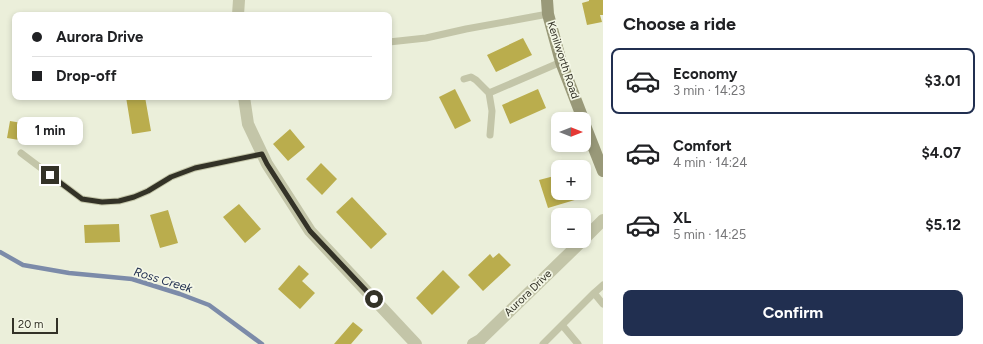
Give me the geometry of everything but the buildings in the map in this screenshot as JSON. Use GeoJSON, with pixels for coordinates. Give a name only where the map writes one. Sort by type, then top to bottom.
{"type":"FeatureCollection","features":[{"type":"Feature","properties":{"kind":"street"},"geometry":{"type":"LineString","coordinates":[[238,12],[239,0]]}},
{"type":"Feature","properties":{"kind":"street","name":"Kenilworth Road"},"geometry":{"type":"LineString","coordinates":[[547,0],[548,14],[561,62],[580,112]]}},
{"type":"Feature","properties":{"kind":"street"},"geometry":{"type":"LineString","coordinates":[[244,100],[248,124],[267,164],[310,231],[416,344]]}},
{"type":"Feature","properties":{"kind":"street"},"geometry":{"type":"LineString","coordinates":[[591,141],[603,171]]}},
{"type":"Feature","properties":{"kind":"street"},"geometry":{"type":"LineString","coordinates":[[591,232],[603,220]]}},
{"type":"Feature","properties":{"kind":"street","name":"Aurora Drive"},"geometry":{"type":"LineString","coordinates":[[473,344],[480,340],[575,248]]}},
{"type":"Feature","properties":{"kind":"lane"},"geometry":{"type":"LineString","coordinates":[[392,42],[426,38],[548,14]]}},
{"type":"Feature","properties":{"kind":"lane"},"geometry":{"type":"LineString","coordinates":[[488,93],[561,62]]}},
{"type":"Feature","properties":{"kind":"lane"},"geometry":{"type":"LineString","coordinates":[[464,79],[471,77],[476,80],[488,93],[492,111],[490,135]]}},
{"type":"Feature","properties":{"kind":"lane"},"geometry":{"type":"LineString","coordinates":[[21,152],[82,199],[102,202],[119,201],[134,197],[148,191],[171,177],[195,168],[262,154]]}},
{"type":"Feature","properties":{"kind":"lane"},"geometry":{"type":"LineString","coordinates":[[543,344],[603,285]]}},
{"type":"Feature","properties":{"kind":"lane"},"geometry":{"type":"LineString","coordinates":[[594,293],[603,304]]}},
{"type":"Feature","properties":{"kind":"lane"},"geometry":{"type":"LineString","coordinates":[[562,325],[578,344]]}},
{"type":"Feature","properties":{"kind":"waterway","name":"Ross Creek"},"geometry":{"type":"LineString","coordinates":[[0,252],[23,265],[69,273],[132,279],[180,294],[209,305],[262,344]]}},
{"type":"Feature","properties":{"kind":"route"},"geometry":{"type":"LineString","coordinates":[[50,175],[82,199],[102,202],[119,201],[148,191],[171,177],[195,168],[262,154],[310,231],[374,299]]}}]}
